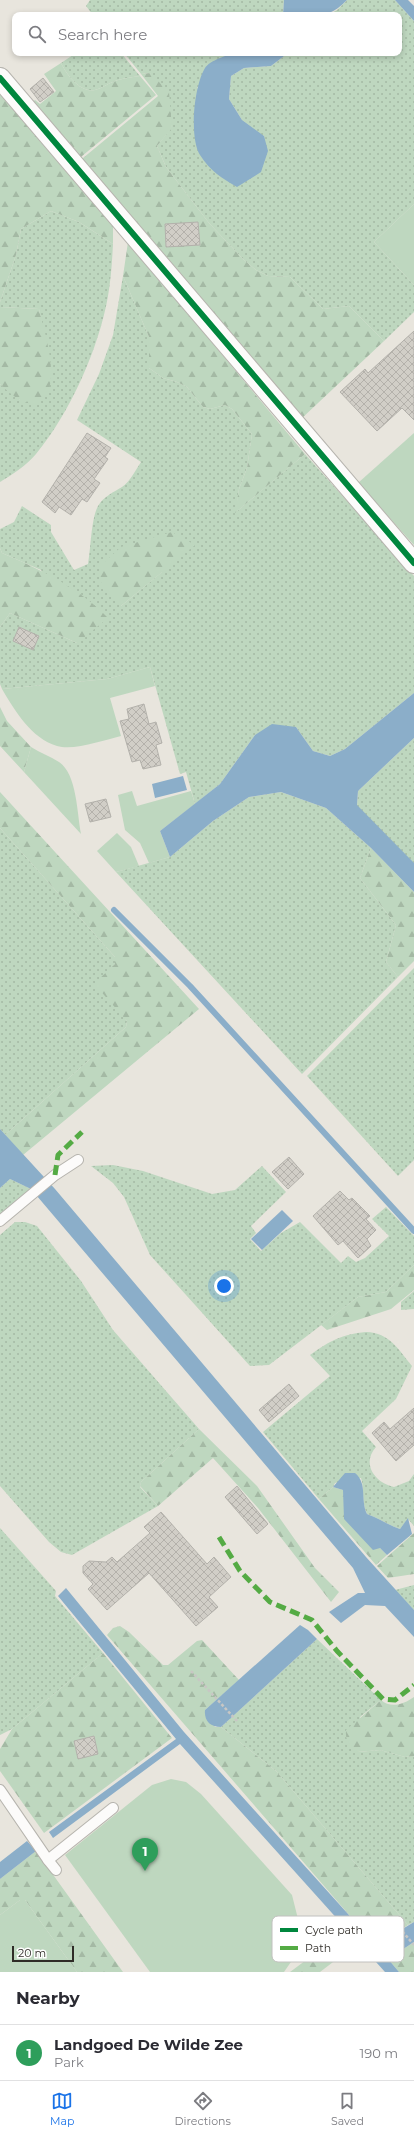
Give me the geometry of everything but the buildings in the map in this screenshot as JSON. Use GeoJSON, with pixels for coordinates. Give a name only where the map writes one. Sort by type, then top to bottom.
{"type":"FeatureCollection","features":[{"type":"Feature","properties":{"kind":"street"},"geometry":{"type":"LineString","coordinates":[[0,78],[414,563]]}},
{"type":"Feature","properties":{"kind":"lane"},"geometry":{"type":"LineString","coordinates":[[0,1221],[49,1180],[78,1160]]}},
{"type":"Feature","properties":{"kind":"lane"},"geometry":{"type":"LineString","coordinates":[[0,1790],[56,1870]]}},
{"type":"Feature","properties":{"kind":"lane"},"geometry":{"type":"LineString","coordinates":[[48,1860],[113,1808]]}},
{"type":"Feature","properties":{"kind":"path"},"geometry":{"type":"LineString","coordinates":[[191,1671],[237,1721]]}},
{"type":"Feature","properties":{"kind":"path"},"geometry":{"type":"LineString","coordinates":[[404,1933],[414,1945]]}},
{"type":"Feature","properties":{"kind":"green space"},"geometry":{"type":"Polygon","coordinates":[[[90,0],[284,0],[283,12],[91,12],[86,6],[90,0]]]}},
{"type":"Feature","properties":{"kind":"green space"},"geometry":{"type":"Polygon","coordinates":[[[347,0],[395,0],[414,21],[414,204],[374,242],[414,285],[414,312],[384,341],[349,306],[323,309],[290,277],[268,276],[256,270],[243,259],[209,223],[166,167],[157,146],[172,127],[150,73],[141,74],[126,56],[226,56],[197,88],[264,136],[242,120],[229,99],[231,76],[244,68],[271,66],[284,56],[402,56],[402,12],[333,12],[347,0]]]}},
{"type":"Feature","properties":{"kind":"green space"},"geometry":{"type":"Polygon","coordinates":[[[72,56],[123,56],[140,76],[118,80],[101,88],[89,90],[79,86],[70,78],[61,63],[72,56]]]}},
{"type":"Feature","properties":{"kind":"green space"},"geometry":{"type":"Polygon","coordinates":[[[61,63],[70,78],[84,89],[95,90],[118,80],[140,76],[156,95],[76,161],[27,107],[35,100],[40,104],[56,91],[44,74],[61,63]]]}},
{"type":"Feature","properties":{"kind":"green space"},"geometry":{"type":"Polygon","coordinates":[[[150,73],[169,92],[172,128],[157,146],[166,167],[209,223],[243,259],[256,270],[268,276],[290,277],[323,309],[349,306],[384,341],[301,419],[77,163],[158,96],[141,74],[150,73]]]}},
{"type":"Feature","properties":{"kind":"green space"},"geometry":{"type":"Polygon","coordinates":[[[0,92],[108,217],[113,227],[113,244],[79,222],[51,211],[21,229],[16,255],[0,302],[0,92]]]}},
{"type":"Feature","properties":{"kind":"green space"},"geometry":{"type":"Polygon","coordinates":[[[414,204],[414,285],[374,242],[414,204]]]}},
{"type":"Feature","properties":{"kind":"green space"},"geometry":{"type":"Polygon","coordinates":[[[51,211],[79,222],[113,244],[108,296],[98,337],[90,358],[71,400],[60,419],[36,454],[19,470],[0,482],[0,384],[20,400],[51,371],[39,309],[0,307],[0,302],[16,255],[21,229],[51,211]]]}},
{"type":"Feature","properties":{"kind":"green space"},"geometry":{"type":"Polygon","coordinates":[[[128,242],[305,454],[235,513],[239,489],[247,468],[252,434],[232,409],[225,405],[210,409],[203,407],[187,387],[163,378],[149,368],[149,337],[123,276],[128,242]]]}},
{"type":"Feature","properties":{"kind":"green space"},"geometry":{"type":"Polygon","coordinates":[[[123,276],[149,337],[149,368],[163,378],[187,387],[203,407],[210,409],[225,405],[232,409],[252,434],[247,468],[239,489],[236,512],[305,454],[414,576],[414,693],[345,749],[330,756],[313,751],[296,727],[255,735],[220,784],[195,804],[186,772],[180,774],[150,667],[107,679],[2,689],[0,684],[0,627],[10,613],[77,643],[41,570],[2,553],[0,548],[0,529],[14,522],[22,506],[51,525],[51,532],[74,570],[88,564],[93,526],[98,506],[106,497],[125,485],[141,462],[77,420],[99,374],[113,335],[123,276]],[[121,547],[121,606],[162,572],[121,547]]]}},
{"type":"Feature","properties":{"kind":"green space"},"geometry":{"type":"Polygon","coordinates":[[[0,307],[39,309],[50,357],[51,382],[48,392],[42,400],[36,403],[19,400],[0,384],[0,307]]]}},
{"type":"Feature","properties":{"kind":"green space"},"geometry":{"type":"Polygon","coordinates":[[[414,433],[414,545],[358,483],[414,433]]]}},
{"type":"Feature","properties":{"kind":"green space"},"geometry":{"type":"Polygon","coordinates":[[[172,532],[195,545],[121,606],[99,580],[100,566],[121,547],[172,532]]]}},
{"type":"Feature","properties":{"kind":"green space"},"geometry":{"type":"Polygon","coordinates":[[[0,548],[2,553],[30,565],[72,589],[97,607],[108,618],[77,643],[10,613],[0,627],[0,548]]]}},
{"type":"Feature","properties":{"kind":"green space"},"geometry":{"type":"Polygon","coordinates":[[[150,667],[155,686],[110,698],[121,736],[80,746],[57,746],[39,737],[18,715],[2,689],[107,679],[150,667]]]}},
{"type":"Feature","properties":{"kind":"green space"},"geometry":{"type":"Polygon","coordinates":[[[0,707],[7,721],[31,747],[24,772],[0,746],[0,707]]]}},
{"type":"Feature","properties":{"kind":"green space"},"geometry":{"type":"Polygon","coordinates":[[[414,738],[414,865],[357,806],[358,791],[414,738]]]}},
{"type":"Feature","properties":{"kind":"green space"},"geometry":{"type":"Polygon","coordinates":[[[31,747],[59,762],[65,768],[73,785],[81,834],[24,772],[31,747]]]}},
{"type":"Feature","properties":{"kind":"green space"},"geometry":{"type":"Polygon","coordinates":[[[132,791],[137,806],[191,791],[195,804],[160,831],[170,857],[149,863],[140,843],[125,830],[118,795],[132,791]]]}},
{"type":"Feature","properties":{"kind":"green space"},"geometry":{"type":"Polygon","coordinates":[[[0,792],[199,1009],[23,1155],[5,1135],[126,1027],[127,1021],[97,987],[97,981],[115,964],[115,957],[0,828],[0,792]]]}},
{"type":"Feature","properties":{"kind":"green space"},"geometry":{"type":"Polygon","coordinates":[[[281,792],[326,808],[371,848],[360,878],[396,925],[386,962],[398,977],[302,1074],[116,872],[170,857],[213,821],[249,797],[281,792]]]}},
{"type":"Feature","properties":{"kind":"green space"},"geometry":{"type":"Polygon","coordinates":[[[0,828],[115,957],[115,964],[109,971],[122,1014],[127,1021],[126,1027],[5,1135],[0,1129],[0,828]]]}},
{"type":"Feature","properties":{"kind":"green space"},"geometry":{"type":"Polygon","coordinates":[[[117,833],[131,847],[139,866],[116,872],[97,851],[117,833]]]}},
{"type":"Feature","properties":{"kind":"green space"},"geometry":{"type":"Polygon","coordinates":[[[371,848],[414,892],[414,961],[398,977],[386,962],[396,925],[360,878],[371,848]]]}},
{"type":"Feature","properties":{"kind":"green space"},"geometry":{"type":"Polygon","coordinates":[[[414,968],[414,1160],[398,1176],[307,1076],[414,968]]]}},
{"type":"Feature","properties":{"kind":"green space"},"geometry":{"type":"Polygon","coordinates":[[[113,1165],[143,1171],[212,1194],[235,1190],[262,1166],[286,1192],[251,1226],[256,1233],[250,1239],[261,1251],[281,1233],[300,1222],[341,1263],[348,1256],[356,1262],[365,1258],[389,1236],[372,1219],[386,1207],[414,1236],[414,1265],[386,1292],[358,1297],[269,1365],[250,1366],[150,1255],[124,1197],[113,1183],[91,1166],[113,1165]]]}},
{"type":"Feature","properties":{"kind":"green space"},"geometry":{"type":"Polygon","coordinates":[[[10,1179],[31,1189],[0,1215],[0,1188],[10,1179]]]}},
{"type":"Feature","properties":{"kind":"green space"},"geometry":{"type":"Polygon","coordinates":[[[15,1222],[25,1222],[37,1226],[81,1281],[113,1330],[199,1429],[141,1482],[140,1487],[158,1506],[72,1555],[61,1552],[49,1542],[0,1486],[0,1235],[15,1222]]]}},
{"type":"Feature","properties":{"kind":"green space"},"geometry":{"type":"Polygon","coordinates":[[[414,1265],[414,1290],[391,1309],[327,1330],[321,1325],[358,1297],[386,1292],[414,1265]]]}},
{"type":"Feature","properties":{"kind":"green space"},"geometry":{"type":"Polygon","coordinates":[[[414,1291],[414,1309],[401,1310],[401,1302],[414,1291]]]}},
{"type":"Feature","properties":{"kind":"green space"},"geometry":{"type":"Polygon","coordinates":[[[366,1332],[381,1335],[393,1343],[412,1366],[396,1399],[362,1431],[376,1447],[372,1453],[370,1466],[376,1477],[387,1485],[394,1487],[409,1481],[414,1474],[414,1526],[408,1519],[400,1529],[367,1514],[364,1505],[361,1478],[335,1483],[333,1487],[319,1499],[263,1432],[330,1376],[310,1355],[343,1336],[366,1332]]]}},
{"type":"Feature","properties":{"kind":"green space"},"geometry":{"type":"Polygon","coordinates":[[[199,1429],[257,1486],[315,1568],[339,1592],[331,1602],[258,1508],[213,1458],[158,1506],[140,1486],[141,1482],[199,1429]]]}},
{"type":"Feature","properties":{"kind":"green space"},"geometry":{"type":"Polygon","coordinates":[[[333,1487],[343,1490],[380,1548],[387,1555],[376,1565],[319,1499],[333,1487]]]}},
{"type":"Feature","properties":{"kind":"green space"},"geometry":{"type":"Polygon","coordinates":[[[0,1528],[56,1591],[55,1596],[103,1653],[12,1729],[0,1735],[0,1528]]]}},
{"type":"Feature","properties":{"kind":"green space"},"geometry":{"type":"Polygon","coordinates":[[[414,1533],[414,1574],[388,1578],[377,1566],[414,1533]]]}},
{"type":"Feature","properties":{"kind":"green space"},"geometry":{"type":"Polygon","coordinates":[[[414,1585],[414,1610],[395,1590],[414,1585]]]}},
{"type":"Feature","properties":{"kind":"green space"},"geometry":{"type":"Polygon","coordinates":[[[120,1626],[129,1632],[163,1665],[168,1665],[197,1641],[202,1640],[239,1680],[205,1710],[215,1727],[221,1727],[276,1771],[400,1916],[350,1916],[107,1635],[113,1628],[120,1626]]]}},
{"type":"Feature","properties":{"kind":"green space"},"geometry":{"type":"Polygon","coordinates":[[[317,1639],[381,1700],[360,1717],[358,1752],[380,1750],[405,1757],[414,1756],[414,1922],[408,1925],[404,1920],[404,1916],[400,1916],[276,1771],[221,1727],[317,1639]]]}},
{"type":"Feature","properties":{"kind":"green space"},"geometry":{"type":"Polygon","coordinates":[[[103,1653],[172,1738],[44,1833],[0,1771],[0,1749],[12,1729],[103,1653]]]}},
{"type":"Feature","properties":{"kind":"green space"},"geometry":{"type":"Polygon","coordinates":[[[414,1697],[414,1756],[405,1757],[380,1750],[358,1752],[349,1743],[346,1737],[346,1730],[381,1700],[385,1703],[393,1705],[406,1702],[414,1697]]]}},
{"type":"Feature","properties":{"kind":"green space"},"geometry":{"type":"Polygon","coordinates":[[[171,1779],[186,1782],[201,1794],[292,1895],[297,1916],[272,1916],[272,1962],[291,1962],[284,1972],[150,1972],[65,1855],[152,1785],[171,1779]]]}},
{"type":"Feature","properties":{"kind":"green space"},"geometry":{"type":"Polygon","coordinates":[[[36,1851],[123,1972],[77,1972],[25,1900],[20,1900],[0,1915],[0,1879],[36,1851]]]}},
{"type":"Feature","properties":{"kind":"green space"},"geometry":{"type":"Polygon","coordinates":[[[20,1900],[25,1900],[77,1972],[0,1972],[0,1915],[20,1900]]]}},
{"type":"Feature","properties":{"kind":"green space"},"geometry":{"type":"Polygon","coordinates":[[[404,1920],[408,1925],[404,1928],[404,1920]]]}},
{"type":"Feature","properties":{"kind":"green space"},"geometry":{"type":"Polygon","coordinates":[[[414,1942],[414,1972],[399,1972],[391,1962],[404,1962],[404,1949],[414,1942]]]}},
{"type":"Feature","properties":{"kind":"green space"},"geometry":{"type":"Polygon","coordinates":[[[303,1962],[333,1962],[320,1972],[290,1972],[303,1962]]]}},
{"type":"Feature","properties":{"kind":"water"},"geometry":{"type":"Polygon","coordinates":[[[284,0],[347,0],[332,12],[283,12],[284,0]]]}},
{"type":"Feature","properties":{"kind":"water"},"geometry":{"type":"Polygon","coordinates":[[[395,0],[408,0],[414,6],[414,21],[395,0]]]}},
{"type":"Feature","properties":{"kind":"water"},"geometry":{"type":"Polygon","coordinates":[[[224,56],[284,56],[271,66],[244,68],[231,76],[229,99],[242,120],[264,136],[268,151],[261,172],[237,187],[217,174],[204,161],[197,147],[195,136],[194,112],[198,87],[205,68],[215,60],[224,56]]]}},
{"type":"Feature","properties":{"kind":"water"},"geometry":{"type":"Polygon","coordinates":[[[414,693],[414,738],[358,791],[357,805],[414,863],[414,892],[371,848],[326,808],[281,792],[249,797],[213,821],[170,857],[160,831],[220,784],[255,735],[272,724],[296,727],[313,751],[330,756],[345,749],[414,693]]]}},
{"type":"Feature","properties":{"kind":"water"},"geometry":{"type":"Polygon","coordinates":[[[183,776],[187,790],[155,798],[152,784],[183,776]]]}},
{"type":"Feature","properties":{"kind":"water"},"geometry":{"type":"Polygon","coordinates":[[[0,1129],[55,1189],[366,1557],[414,1610],[414,1637],[385,1606],[365,1605],[341,1623],[329,1612],[358,1593],[365,1593],[353,1568],[31,1189],[10,1179],[0,1188],[0,1129]]]}},
{"type":"Feature","properties":{"kind":"water"},"geometry":{"type":"Polygon","coordinates":[[[282,1210],[293,1221],[262,1250],[251,1239],[282,1210]]]}},
{"type":"Feature","properties":{"kind":"water"},"geometry":{"type":"Polygon","coordinates":[[[345,1473],[355,1473],[359,1477],[363,1487],[364,1503],[367,1514],[400,1529],[408,1518],[412,1534],[387,1555],[380,1548],[373,1550],[344,1519],[343,1490],[333,1487],[345,1473]]]}},
{"type":"Feature","properties":{"kind":"water"},"geometry":{"type":"Polygon","coordinates":[[[66,1588],[184,1732],[350,1916],[335,1916],[180,1744],[53,1838],[49,1832],[176,1739],[58,1596],[66,1588]]]}},
{"type":"Feature","properties":{"kind":"water"},"geometry":{"type":"Polygon","coordinates":[[[300,1625],[308,1630],[317,1639],[221,1727],[208,1723],[205,1710],[300,1625]]]}},
{"type":"Feature","properties":{"kind":"water"},"geometry":{"type":"Polygon","coordinates":[[[27,1841],[36,1851],[0,1879],[0,1862],[27,1841]]]}},
{"type":"Feature","properties":{"kind":"water"},"geometry":{"type":"Polygon","coordinates":[[[414,1922],[414,1942],[404,1949],[404,1928],[414,1922]]]}},
{"type":"Feature","properties":{"kind":"water"},"geometry":{"type":"Polygon","coordinates":[[[376,1962],[391,1962],[399,1972],[385,1972],[376,1962]]]}},
{"type":"Feature","properties":{"kind":"waterway"},"geometry":{"type":"LineString","coordinates":[[114,910],[190,986],[414,1231]]}},
{"type":"Feature","properties":{"kind":"marked path"},"geometry":{"type":"LineString","coordinates":[[55,1175],[58,1155],[82,1132]]}},
{"type":"Feature","properties":{"kind":"marked path"},"geometry":{"type":"LineString","coordinates":[[219,1537],[240,1571],[270,1602],[312,1620],[337,1651],[383,1699],[395,1700],[414,1685]]}},
{"type":"Feature","properties":{"kind":"cycle path"},"geometry":{"type":"LineString","coordinates":[[0,78],[414,563]]}},
{"type":"Feature","properties":{"kind":"place","name":"Landgoed De Wilde Zee"},"geometry":{"type":"Point","coordinates":[145,1871]}}]}
